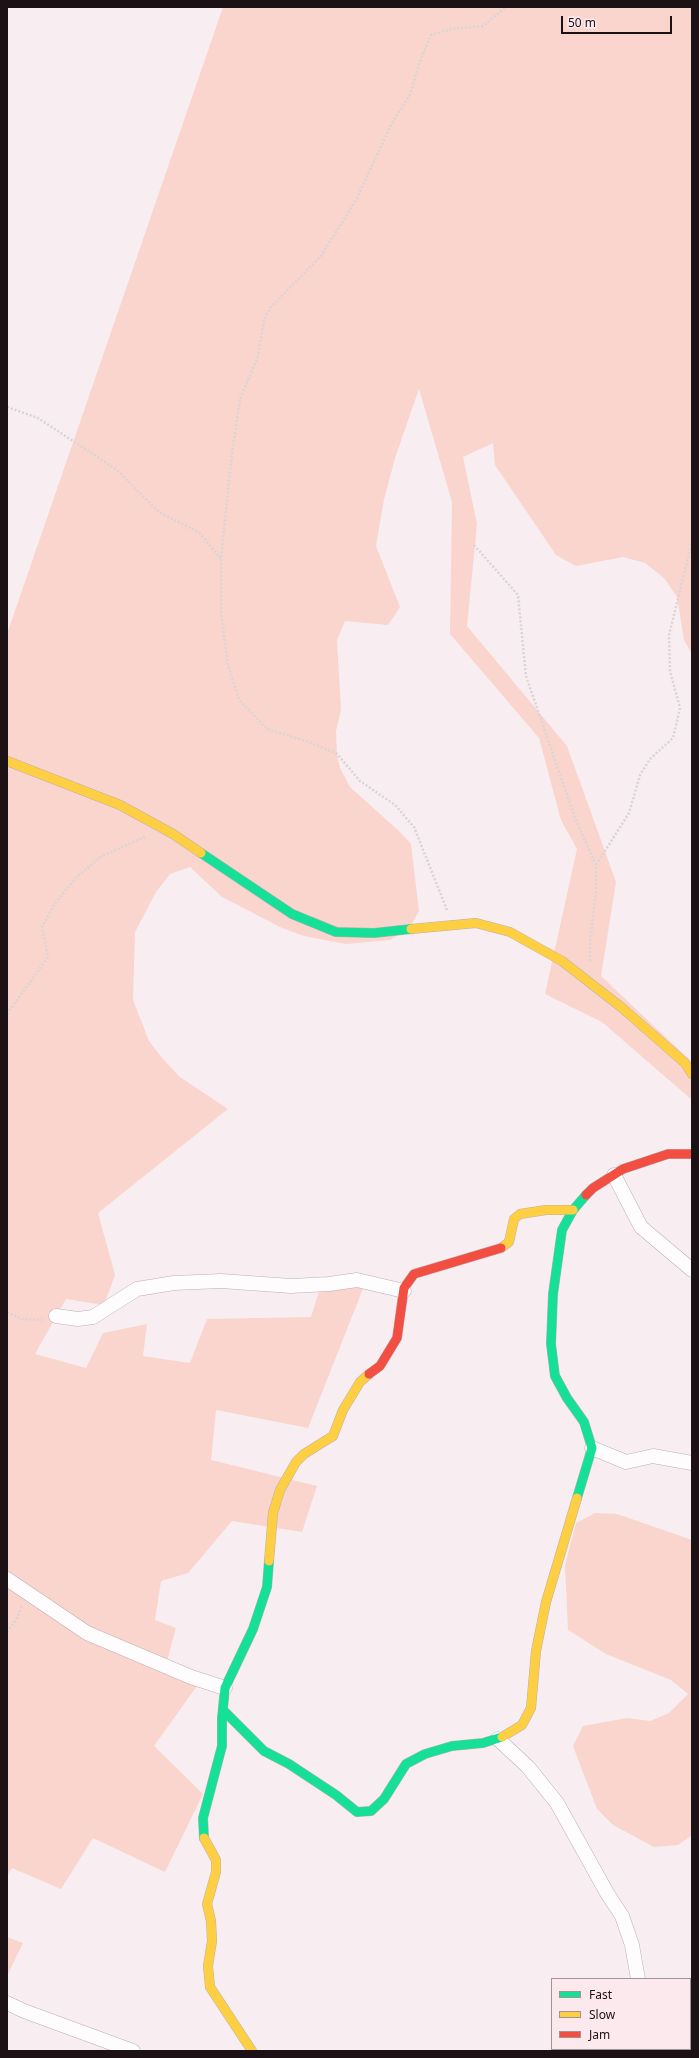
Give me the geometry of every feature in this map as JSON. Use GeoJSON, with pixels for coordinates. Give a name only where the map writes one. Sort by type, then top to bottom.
{"type":"FeatureCollection","features":[{"type":"Feature","properties":{"kind":"street"},"geometry":{"type":"LineString","coordinates":[[7,761],[120,806],[165,830],[240,877],[292,914],[336,932],[374,933],[476,924],[510,932],[562,961],[589,982],[685,1063],[692,1074]]}},
{"type":"Feature","properties":{"kind":"street"},"geometry":{"type":"LineString","coordinates":[[223,1710],[264,1751],[289,1764],[336,1795],[357,1812],[371,1811],[384,1799],[406,1764],[425,1754],[452,1746],[483,1743],[506,1736],[522,1725],[531,1708],[536,1651],[546,1602],[592,1448],[584,1422],[567,1398],[555,1376],[551,1344],[553,1294],[562,1230],[573,1210],[593,1188],[623,1169],[668,1154],[692,1154]]}},
{"type":"Feature","properties":{"kind":"street"},"geometry":{"type":"LineString","coordinates":[[614,1175],[641,1227],[692,1270]]}},
{"type":"Feature","properties":{"kind":"street"},"geometry":{"type":"LineString","coordinates":[[252,2051],[210,1987],[208,1966],[212,1941],[211,1921],[207,1904],[216,1872],[216,1860],[204,1841],[203,1818],[222,1746],[225,1688],[253,1630],[267,1587],[273,1513],[280,1490],[296,1462],[304,1454],[332,1436],[344,1410],[360,1382],[380,1366],[397,1338],[404,1288],[414,1274],[499,1250],[509,1242],[514,1220],[520,1214],[546,1210],[573,1210]]}},
{"type":"Feature","properties":{"kind":"street"},"geometry":{"type":"LineString","coordinates":[[56,1316],[78,1319],[93,1317],[137,1289],[174,1283],[221,1281],[291,1286],[329,1284],[357,1280],[404,1291]]}},
{"type":"Feature","properties":{"kind":"street"},"geometry":{"type":"LineString","coordinates":[[592,1448],[626,1462],[653,1456],[692,1463]]}},
{"type":"Feature","properties":{"kind":"street"},"geometry":{"type":"LineString","coordinates":[[7,1579],[86,1633],[191,1677],[225,1688]]}},
{"type":"Feature","properties":{"kind":"street"},"geometry":{"type":"LineString","coordinates":[[498,1738],[528,1768],[557,1803],[607,1893],[622,1916],[632,1945],[638,1978]]}},
{"type":"Feature","properties":{"kind":"street"},"geometry":{"type":"LineString","coordinates":[[7,2003],[24,2011],[133,2051]]}},
{"type":"Feature","properties":{"kind":"path"},"geometry":{"type":"LineString","coordinates":[[452,926],[439,886],[414,827],[395,805],[360,781],[337,754],[309,742],[267,729],[239,700],[228,665],[221,613],[221,559],[232,453],[240,399],[258,356],[264,320],[270,308],[321,256],[356,200],[392,123],[410,95],[419,64],[431,35],[451,29],[483,26],[506,7]]}},
{"type":"Feature","properties":{"kind":"path"},"geometry":{"type":"LineString","coordinates":[[7,407],[38,418],[117,470],[159,512],[200,533],[221,559]]}},
{"type":"Feature","properties":{"kind":"path"},"geometry":{"type":"LineString","coordinates":[[596,865],[629,813],[640,775],[650,760],[672,738],[680,708],[670,671],[669,635],[692,542]]}},
{"type":"Feature","properties":{"kind":"path"},"geometry":{"type":"LineString","coordinates":[[474,545],[518,596],[526,676],[575,818],[596,865],[596,893],[590,941],[589,982]]}},
{"type":"Feature","properties":{"kind":"path"},"geometry":{"type":"LineString","coordinates":[[7,1014],[48,957],[42,927],[55,903],[77,877],[102,856],[133,841],[165,830]]}},
{"type":"Feature","properties":{"kind":"path"},"geometry":{"type":"LineString","coordinates":[[7,1312],[22,1319],[40,1321],[56,1316]]}},
{"type":"Feature","properties":{"kind":"path"},"geometry":{"type":"LineString","coordinates":[[7,1632],[16,1620],[28,1593]]}},
{"type":"Feature","properties":{"kind":"shaded area"},"geometry":{"type":"Polygon","coordinates":[[[223,7],[692,7],[692,654],[684,640],[677,597],[664,578],[645,563],[623,557],[576,566],[556,555],[495,465],[493,443],[463,457],[477,524],[467,626],[567,746],[616,882],[601,976],[692,1062],[692,1100],[602,1022],[545,994],[577,849],[561,820],[539,738],[450,634],[452,502],[419,389],[396,455],[384,499],[376,546],[400,607],[388,625],[345,621],[337,640],[341,710],[336,731],[337,754],[340,768],[350,787],[400,832],[411,844],[419,911],[409,929],[390,940],[346,944],[304,936],[282,928],[222,897],[190,867],[170,874],[156,892],[135,932],[133,1000],[149,1041],[163,1059],[180,1077],[228,1109],[98,1213],[115,1275],[104,1305],[66,1299],[35,1354],[86,1368],[103,1333],[147,1324],[143,1356],[190,1363],[207,1319],[311,1317],[323,1279],[364,1286],[308,1428],[216,1410],[211,1460],[317,1486],[302,1532],[232,1521],[188,1573],[161,1581],[155,1620],[176,1628],[164,1672],[197,1686],[154,1746],[203,1794],[165,1872],[93,1838],[61,1889],[12,1868],[7,1876],[7,634],[223,7]]]}},
{"type":"Feature","properties":{"kind":"shaded area"},"geometry":{"type":"Polygon","coordinates":[[[595,1513],[617,1514],[692,1540],[692,1835],[678,1845],[654,1847],[613,1825],[597,1809],[573,1746],[583,1726],[627,1718],[650,1721],[669,1713],[688,1694],[671,1680],[606,1654],[568,1630],[565,1565],[576,1523],[595,1513]]]}},
{"type":"Feature","properties":{"kind":"shaded area"},"geometry":{"type":"Polygon","coordinates":[[[7,1937],[23,1943],[7,1976],[7,1937]]]}},
{"type":"Feature","properties":{"kind":"traffic: fast"},"geometry":{"type":"LineString","coordinates":[[201,853],[292,914],[336,932],[374,933],[411,929]]}},
{"type":"Feature","properties":{"kind":"traffic: fast"},"geometry":{"type":"LineString","coordinates":[[577,1498],[592,1448],[584,1422],[567,1398],[555,1376],[551,1344],[553,1294],[562,1230],[573,1210],[586,1195]]}},
{"type":"Feature","properties":{"kind":"traffic: fast"},"geometry":{"type":"LineString","coordinates":[[204,1838],[203,1818],[222,1746],[222,1718],[225,1688],[253,1629],[267,1587],[269,1561]]}},
{"type":"Feature","properties":{"kind":"traffic: fast"},"geometry":{"type":"LineString","coordinates":[[223,1710],[264,1751],[289,1764],[336,1795],[357,1812],[371,1811],[384,1799],[406,1764],[425,1754],[452,1746],[483,1743],[502,1737]]}},
{"type":"Feature","properties":{"kind":"traffic: slow"},"geometry":{"type":"LineString","coordinates":[[7,761],[120,805],[173,834],[201,853]]}},
{"type":"Feature","properties":{"kind":"traffic: slow"},"geometry":{"type":"LineString","coordinates":[[411,929],[476,923],[510,932],[562,961],[621,1007],[685,1063],[692,1074]]}},
{"type":"Feature","properties":{"kind":"traffic: slow"},"geometry":{"type":"LineString","coordinates":[[501,1248],[509,1242],[514,1219],[520,1214],[546,1210],[573,1210]]}},
{"type":"Feature","properties":{"kind":"traffic: slow"},"geometry":{"type":"LineString","coordinates":[[269,1561],[273,1513],[280,1490],[296,1462],[304,1454],[333,1436],[343,1410],[360,1382],[369,1374]]}},
{"type":"Feature","properties":{"kind":"traffic: slow"},"geometry":{"type":"LineString","coordinates":[[502,1737],[522,1725],[531,1708],[536,1651],[546,1602],[577,1498]]}},
{"type":"Feature","properties":{"kind":"traffic: slow"},"geometry":{"type":"LineString","coordinates":[[204,1838],[216,1860],[216,1872],[207,1904],[211,1921],[212,1941],[208,1966],[210,1987],[252,2051]]}},
{"type":"Feature","properties":{"kind":"traffic: jam"},"geometry":{"type":"LineString","coordinates":[[586,1195],[593,1188],[623,1169],[668,1154],[692,1154]]}},
{"type":"Feature","properties":{"kind":"traffic: jam"},"geometry":{"type":"LineString","coordinates":[[369,1374],[380,1366],[397,1338],[404,1288],[414,1274],[501,1248]]}}]}
